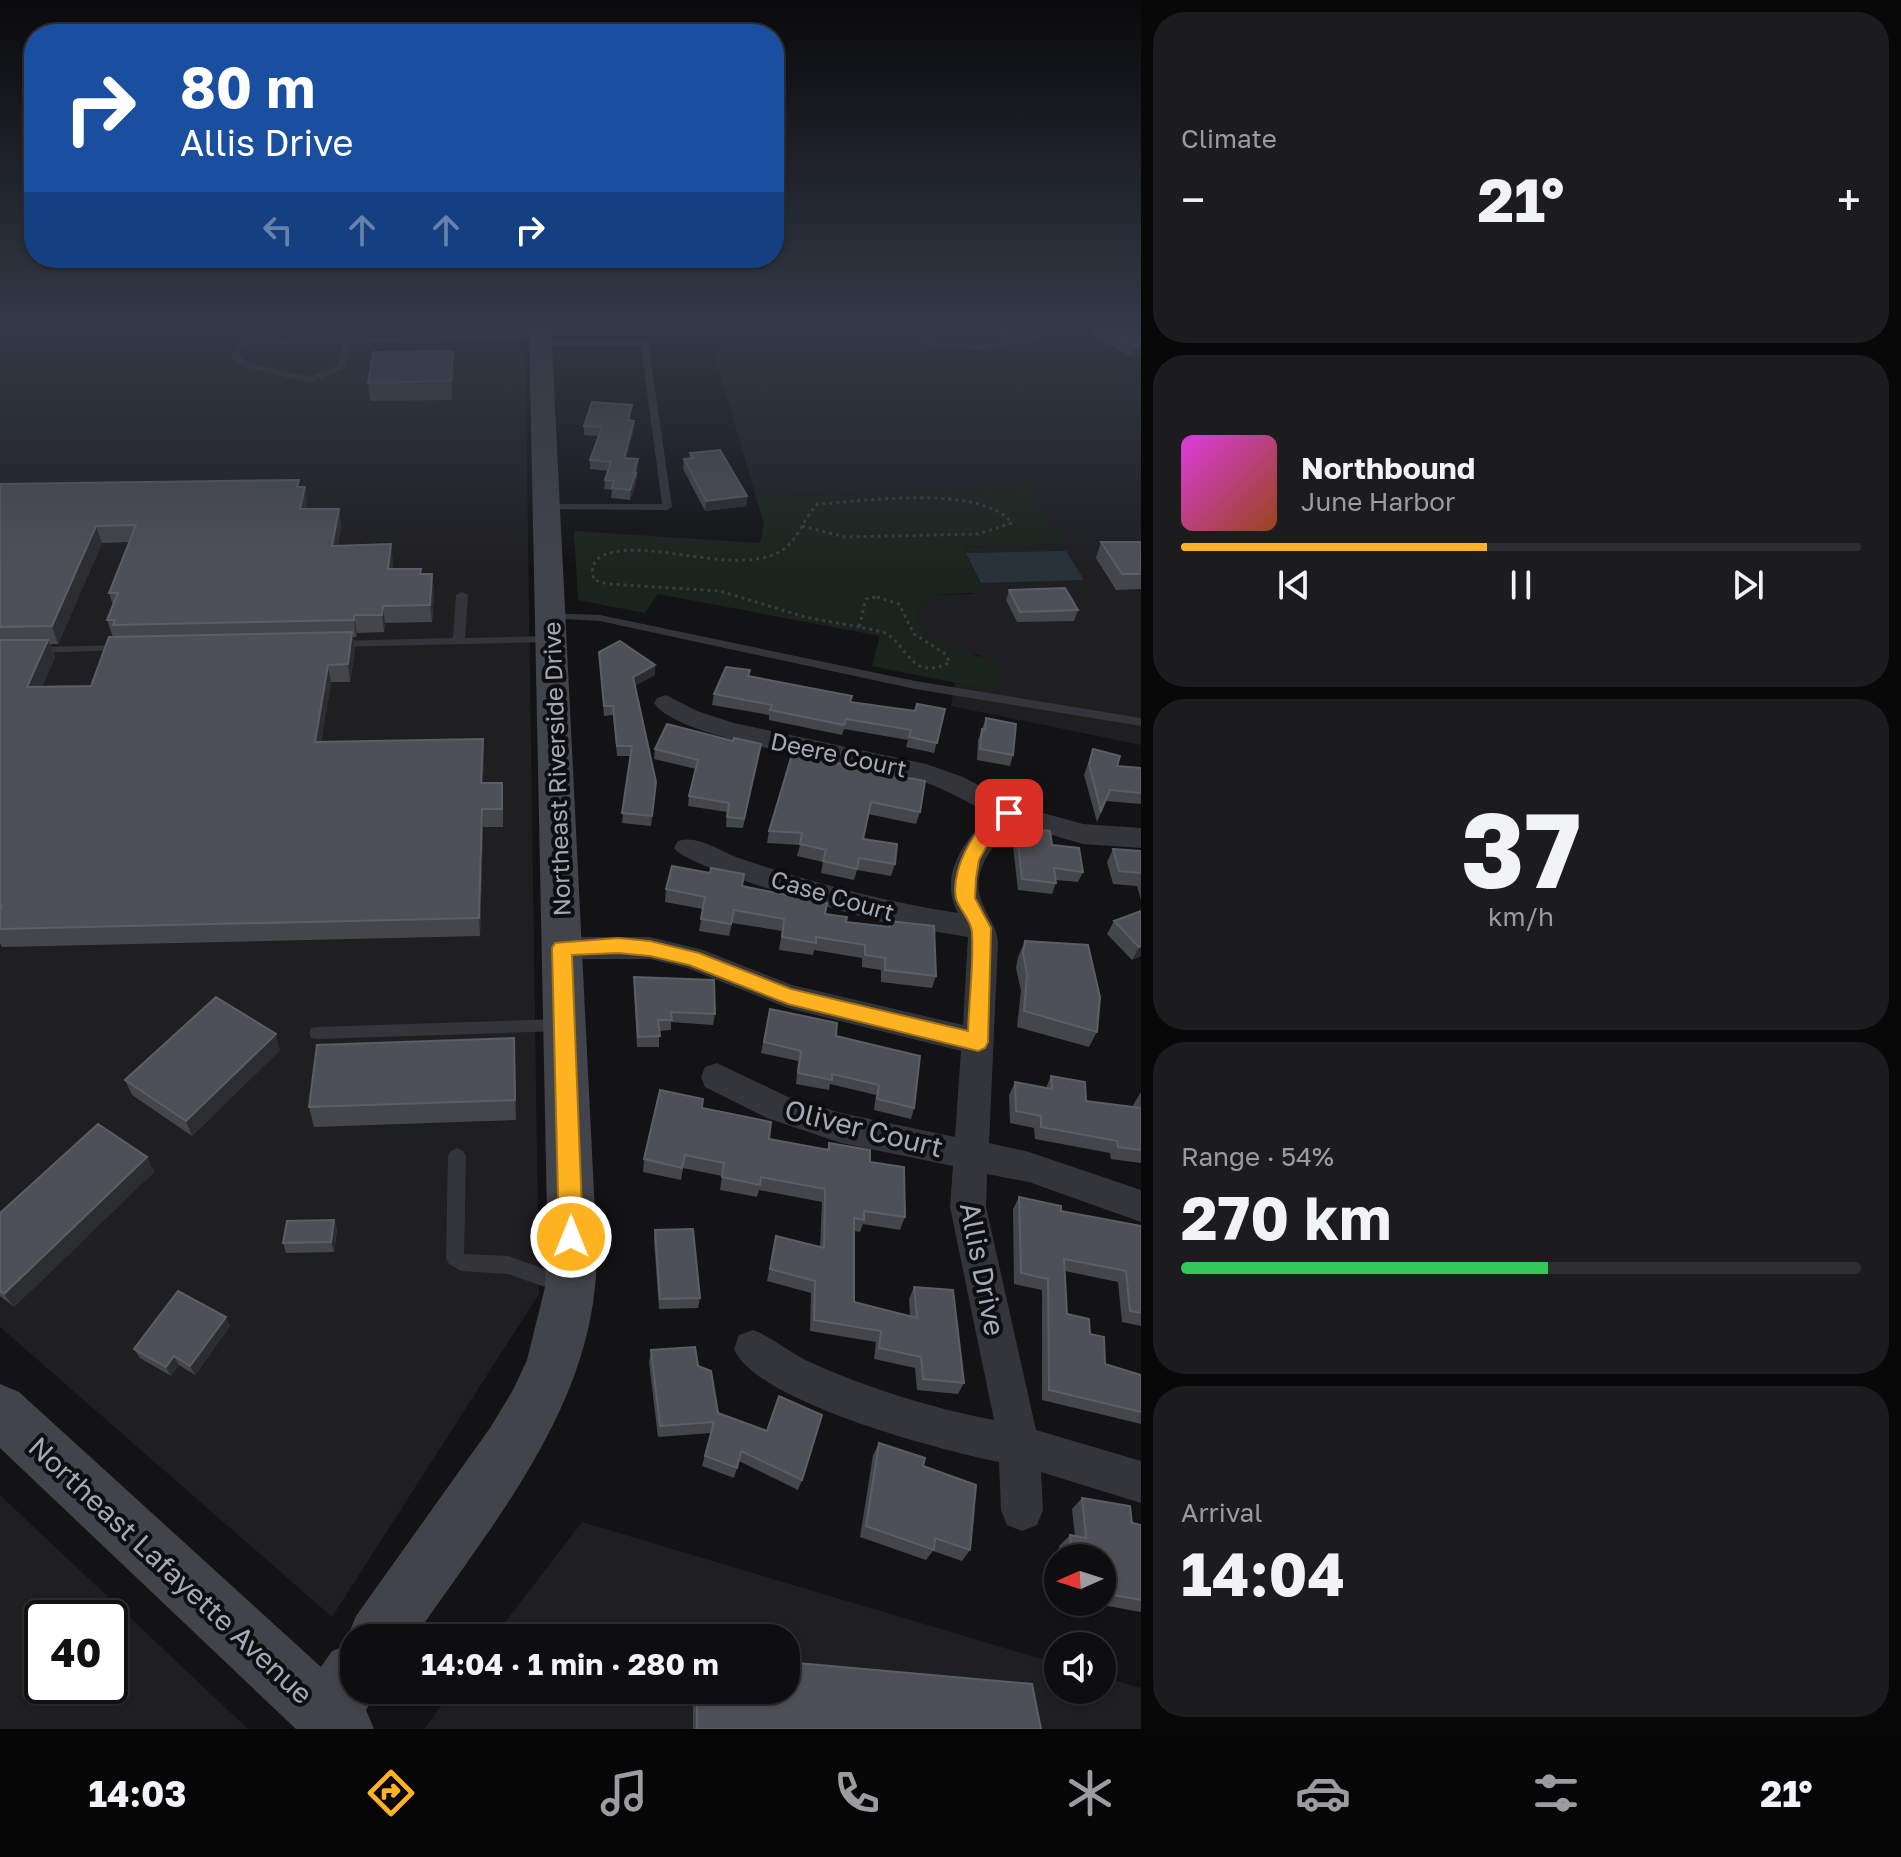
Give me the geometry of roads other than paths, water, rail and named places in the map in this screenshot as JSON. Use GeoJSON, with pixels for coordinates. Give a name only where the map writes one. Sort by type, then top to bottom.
{"type":"FeatureCollection","features":[{"type":"Feature","properties":{"kind":"street","name":"Northeast Riverside Drive"},"geometry":{"type":"LineString","coordinates":[[388,1624],[510,1448],[532,1409],[552,1364],[570,1287],[571,1213],[543,408]]}},
{"type":"Feature","properties":{"kind":"street","name":"Deere Court"},"geometry":{"type":"LineString","coordinates":[[666,703],[688,717],[730,730],[917,770],[954,783],[1009,813]]}},
{"type":"Feature","properties":{"kind":"street"},"geometry":{"type":"LineString","coordinates":[[1009,813],[1083,834],[1141,838]]}},
{"type":"Feature","properties":{"kind":"street","name":"Allis Drive"},"geometry":{"type":"LineString","coordinates":[[1009,813],[984,834],[970,860],[966,898],[982,928],[968,1207],[1019,1445],[1022,1510]]}},
{"type":"Feature","properties":{"kind":"street","name":"Case Court"},"geometry":{"type":"LineString","coordinates":[[688,848],[726,864],[881,911],[982,928]]}},
{"type":"Feature","properties":{"kind":"street"},"geometry":{"type":"LineString","coordinates":[[562,948],[650,948],[692,958],[788,996],[978,1042]]}},
{"type":"Feature","properties":{"kind":"street","name":"Oliver Court"},"geometry":{"type":"LineString","coordinates":[[717,1077],[779,1108],[841,1128],[1029,1167],[1141,1206]]}},
{"type":"Feature","properties":{"kind":"street"},"geometry":{"type":"LineString","coordinates":[[753,1349],[796,1377],[890,1414],[945,1431],[1019,1445],[1141,1482]]}},
{"type":"Feature","properties":{"kind":"street","name":"Northeast Lafayette Avenue"},"geometry":{"type":"LineString","coordinates":[[0,1411],[334,1711]]}},
{"type":"Feature","properties":{"kind":"lane"},"geometry":{"type":"LineString","coordinates":[[546,507],[667,507],[654,408]]}},
{"type":"Feature","properties":{"kind":"lane"},"geometry":{"type":"LineString","coordinates":[[459,641],[462,595]]}},
{"type":"Feature","properties":{"kind":"lane"},"geometry":{"type":"LineString","coordinates":[[318,644],[459,641],[600,618],[915,685],[1141,722]]}},
{"type":"Feature","properties":{"kind":"lane"},"geometry":{"type":"LineString","coordinates":[[0,651],[143,648]]}},
{"type":"Feature","properties":{"kind":"lane"},"geometry":{"type":"LineString","coordinates":[[317,1033],[565,1025]]}},
{"type":"Feature","properties":{"kind":"lane"},"geometry":{"type":"LineString","coordinates":[[457,1156],[455,1258],[461,1262],[508,1265],[570,1287]]}}]}
